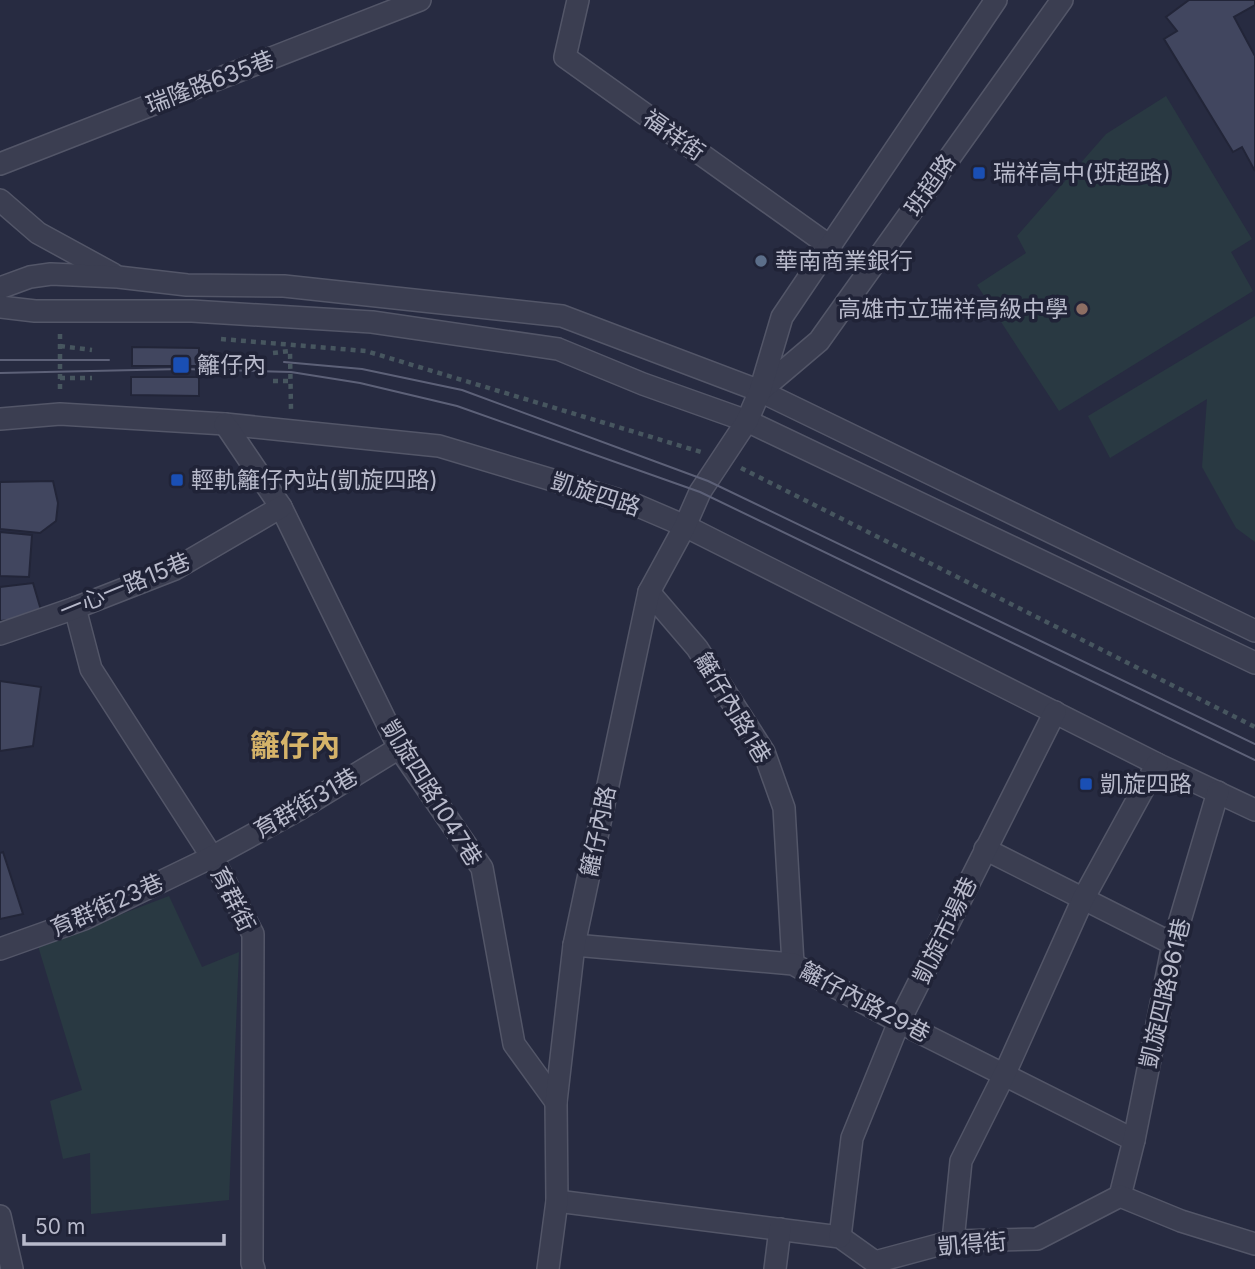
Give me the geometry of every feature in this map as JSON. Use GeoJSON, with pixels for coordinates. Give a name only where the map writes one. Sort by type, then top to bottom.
{"type":"FeatureCollection","features":[{"type":"Feature","properties":{"kind":"street","name":"瑞隆路635巷"},"geometry":{"type":"LineString","coordinates":[[0,164],[420,0]]}},
{"type":"Feature","properties":{"kind":"street","name":"福祥街"},"geometry":{"type":"LineString","coordinates":[[578,0],[565,57],[831,247]]}},
{"type":"Feature","properties":{"kind":"street","name":"班超路"},"geometry":{"type":"LineString","coordinates":[[747,421],[760,391],[782,317],[996,0]]}},
{"type":"Feature","properties":{"kind":"street","name":"班超路"},"geometry":{"type":"LineString","coordinates":[[760,391],[818,341],[1062,0]]}},
{"type":"Feature","properties":{"kind":"street"},"geometry":{"type":"LineString","coordinates":[[0,200],[38,233],[118,277]]}},
{"type":"Feature","properties":{"kind":"street"},"geometry":{"type":"LineString","coordinates":[[0,288],[30,277],[51,274],[118,277],[187,285],[284,286],[562,316],[760,391],[1255,631]]}},
{"type":"Feature","properties":{"kind":"street"},"geometry":{"type":"LineString","coordinates":[[0,307],[35,311],[192,311],[372,322],[558,349],[643,384],[747,421],[1255,663]]}},
{"type":"Feature","properties":{"kind":"street","name":"凱旋四路"},"geometry":{"type":"LineString","coordinates":[[0,419],[60,414],[225,424],[439,446],[636,505],[685,526],[1157,764],[1255,810]]}},
{"type":"Feature","properties":{"kind":"street","name":"籬仔內路"},"geometry":{"type":"LineString","coordinates":[[548,1269],[556,1201],[556,1102],[574,945],[649,592],[700,492],[747,421]]}},
{"type":"Feature","properties":{"kind":"street","name":"凱旋四路1047巷"},"geometry":{"type":"LineString","coordinates":[[225,424],[281,507],[399,748],[482,868],[514,1044],[556,1102]]}},
{"type":"Feature","properties":{"kind":"street","name":"一心一路15巷"},"geometry":{"type":"LineString","coordinates":[[0,634],[175,569],[281,507]]}},
{"type":"Feature","properties":{"kind":"street","name":"籬仔內路1巷"},"geometry":{"type":"LineString","coordinates":[[649,592],[697,648],[764,752],[784,808],[793,964]]}},
{"type":"Feature","properties":{"kind":"street","name":"育群街"},"geometry":{"type":"LineString","coordinates":[[75,608],[91,669],[212,857],[253,934],[254,1269]]}},
{"type":"Feature","properties":{"kind":"street","name":"凱旋市場巷"},"geometry":{"type":"LineString","coordinates":[[840,1237],[852,1138],[899,1022],[1055,712]]}},
{"type":"Feature","properties":{"kind":"street","name":"育群街31巷"},"geometry":{"type":"LineString","coordinates":[[212,857],[298,810],[399,748]]}},
{"type":"Feature","properties":{"kind":"street"},"geometry":{"type":"LineString","coordinates":[[953,1241],[961,1161],[1005,1073],[1083,899],[1157,764]]}},
{"type":"Feature","properties":{"kind":"street","name":"凱旋四路961巷"},"geometry":{"type":"LineString","coordinates":[[1119,1196],[1173,944],[1218,792]]}},
{"type":"Feature","properties":{"kind":"street"},"geometry":{"type":"LineString","coordinates":[[985,849],[1173,944]]}},
{"type":"Feature","properties":{"kind":"street","name":"育群街23巷"},"geometry":{"type":"LineString","coordinates":[[0,949],[83,919],[212,857]]}},
{"type":"Feature","properties":{"kind":"street","name":"籬仔內路29巷"},"geometry":{"type":"LineString","coordinates":[[574,945],[793,964],[899,1022],[1005,1073],[1133,1140]]}},
{"type":"Feature","properties":{"kind":"street"},"geometry":{"type":"LineString","coordinates":[[1119,1196],[1181,1221],[1255,1244]]}},
{"type":"Feature","properties":{"kind":"street","name":"凱得街"},"geometry":{"type":"LineString","coordinates":[[556,1201],[840,1237],[875,1262],[953,1241],[1038,1239],[1119,1196]]}},
{"type":"Feature","properties":{"kind":"street"},"geometry":{"type":"LineString","coordinates":[[0,1216],[12,1269]]}},
{"type":"Feature","properties":{"kind":"street"},"geometry":{"type":"LineString","coordinates":[[775,1269],[780,1229]]}},
{"type":"Feature","properties":{"kind":"path"},"geometry":{"type":"LineString","coordinates":[[60,327],[60,414]]}},
{"type":"Feature","properties":{"kind":"path"},"geometry":{"type":"LineString","coordinates":[[212,338],[366,351],[721,458],[1255,727]]}},
{"type":"Feature","properties":{"kind":"path"},"geometry":{"type":"LineString","coordinates":[[60,346],[92,350]]}},
{"type":"Feature","properties":{"kind":"path"},"geometry":{"type":"LineString","coordinates":[[273,353],[290,351],[292,431]]}},
{"type":"Feature","properties":{"kind":"path"},"geometry":{"type":"LineString","coordinates":[[60,378],[92,378]]}},
{"type":"Feature","properties":{"kind":"path"},"geometry":{"type":"LineString","coordinates":[[273,381],[291,381]]}},
{"type":"Feature","properties":{"kind":"shaded area"},"geometry":{"type":"Polygon","coordinates":[[[1166,96],[1252,239],[1231,252],[1253,291],[1059,411],[977,285],[1026,253],[1017,236],[1106,134],[1166,96]]]}},
{"type":"Feature","properties":{"kind":"shaded area"},"geometry":{"type":"Polygon","coordinates":[[[1255,316],[1255,542],[1236,528],[1202,467],[1207,399],[1110,458],[1088,416],[1255,316]]]}},
{"type":"Feature","properties":{"kind":"shaded area"},"geometry":{"type":"Polygon","coordinates":[[[169,896],[202,967],[239,952],[229,1200],[91,1214],[90,1153],[63,1159],[50,1101],[82,1090],[38,946],[169,896]]]}},
{"type":"Feature","properties":{"kind":"building"},"geometry":{"type":"Polygon","coordinates":[[[1189,0],[1255,0],[1255,5],[1234,17],[1255,56],[1255,171],[1242,147],[1233,152],[1164,39],[1177,31],[1166,17],[1189,0]]]}},
{"type":"Feature","properties":{"kind":"building","name":"籬仔內"},"geometry":{"type":"Polygon","coordinates":[[[132,347],[199,348],[199,366],[132,366],[132,347]]]}},
{"type":"Feature","properties":{"kind":"building","name":"籬仔內"},"geometry":{"type":"Polygon","coordinates":[[[131,377],[199,377],[199,396],[131,395],[131,377]]]}},
{"type":"Feature","properties":{"kind":"building"},"geometry":{"type":"Polygon","coordinates":[[[53,481],[58,503],[56,521],[40,533],[0,529],[0,482],[53,481]]]}},
{"type":"Feature","properties":{"kind":"building"},"geometry":{"type":"Polygon","coordinates":[[[0,532],[32,535],[29,577],[0,576],[0,532]]]}},
{"type":"Feature","properties":{"kind":"building"},"geometry":{"type":"Polygon","coordinates":[[[33,583],[43,617],[0,621],[0,587],[33,583]]]}},
{"type":"Feature","properties":{"kind":"building"},"geometry":{"type":"Polygon","coordinates":[[[0,681],[41,687],[33,746],[0,751],[0,681]]]}},
{"type":"Feature","properties":{"kind":"building"},"geometry":{"type":"Polygon","coordinates":[[[3,852],[23,914],[0,919],[0,853],[3,852]]]}},
{"type":"Feature","properties":{"kind":"tram line"},"geometry":{"type":"LineString","coordinates":[[0,360],[109,360]]}},
{"type":"Feature","properties":{"kind":"tram line"},"geometry":{"type":"LineString","coordinates":[[284,362],[362,369],[462,390],[708,481],[1255,744]]}},
{"type":"Feature","properties":{"kind":"tram line"},"geometry":{"type":"LineString","coordinates":[[0,373],[182,369],[291,372],[360,383],[457,406],[700,492],[1255,760]]}},
{"type":"Feature","properties":{"kind":"place","name":"瑞祥高中(班超路)"},"geometry":{"type":"Point","coordinates":[979,173]}},
{"type":"Feature","properties":{"kind":"place","name":"華南商業銀行"},"geometry":{"type":"Point","coordinates":[761,261]}},
{"type":"Feature","properties":{"kind":"place","name":"高雄市立瑞祥高級中學"},"geometry":{"type":"Point","coordinates":[1082,309]}},
{"type":"Feature","properties":{"kind":"place","name":"籬仔內"},"geometry":{"type":"Point","coordinates":[181,365]}},
{"type":"Feature","properties":{"kind":"place","name":"輕軌籬仔內站(凱旋四路)"},"geometry":{"type":"Point","coordinates":[177,480]}},
{"type":"Feature","properties":{"kind":"place","name":"凱旋四路"},"geometry":{"type":"Point","coordinates":[1086,784]}},
{"type":"Feature","properties":{"kind":"district","name":"籬仔內"},"geometry":{"type":"Point","coordinates":[295,745]}}]}
